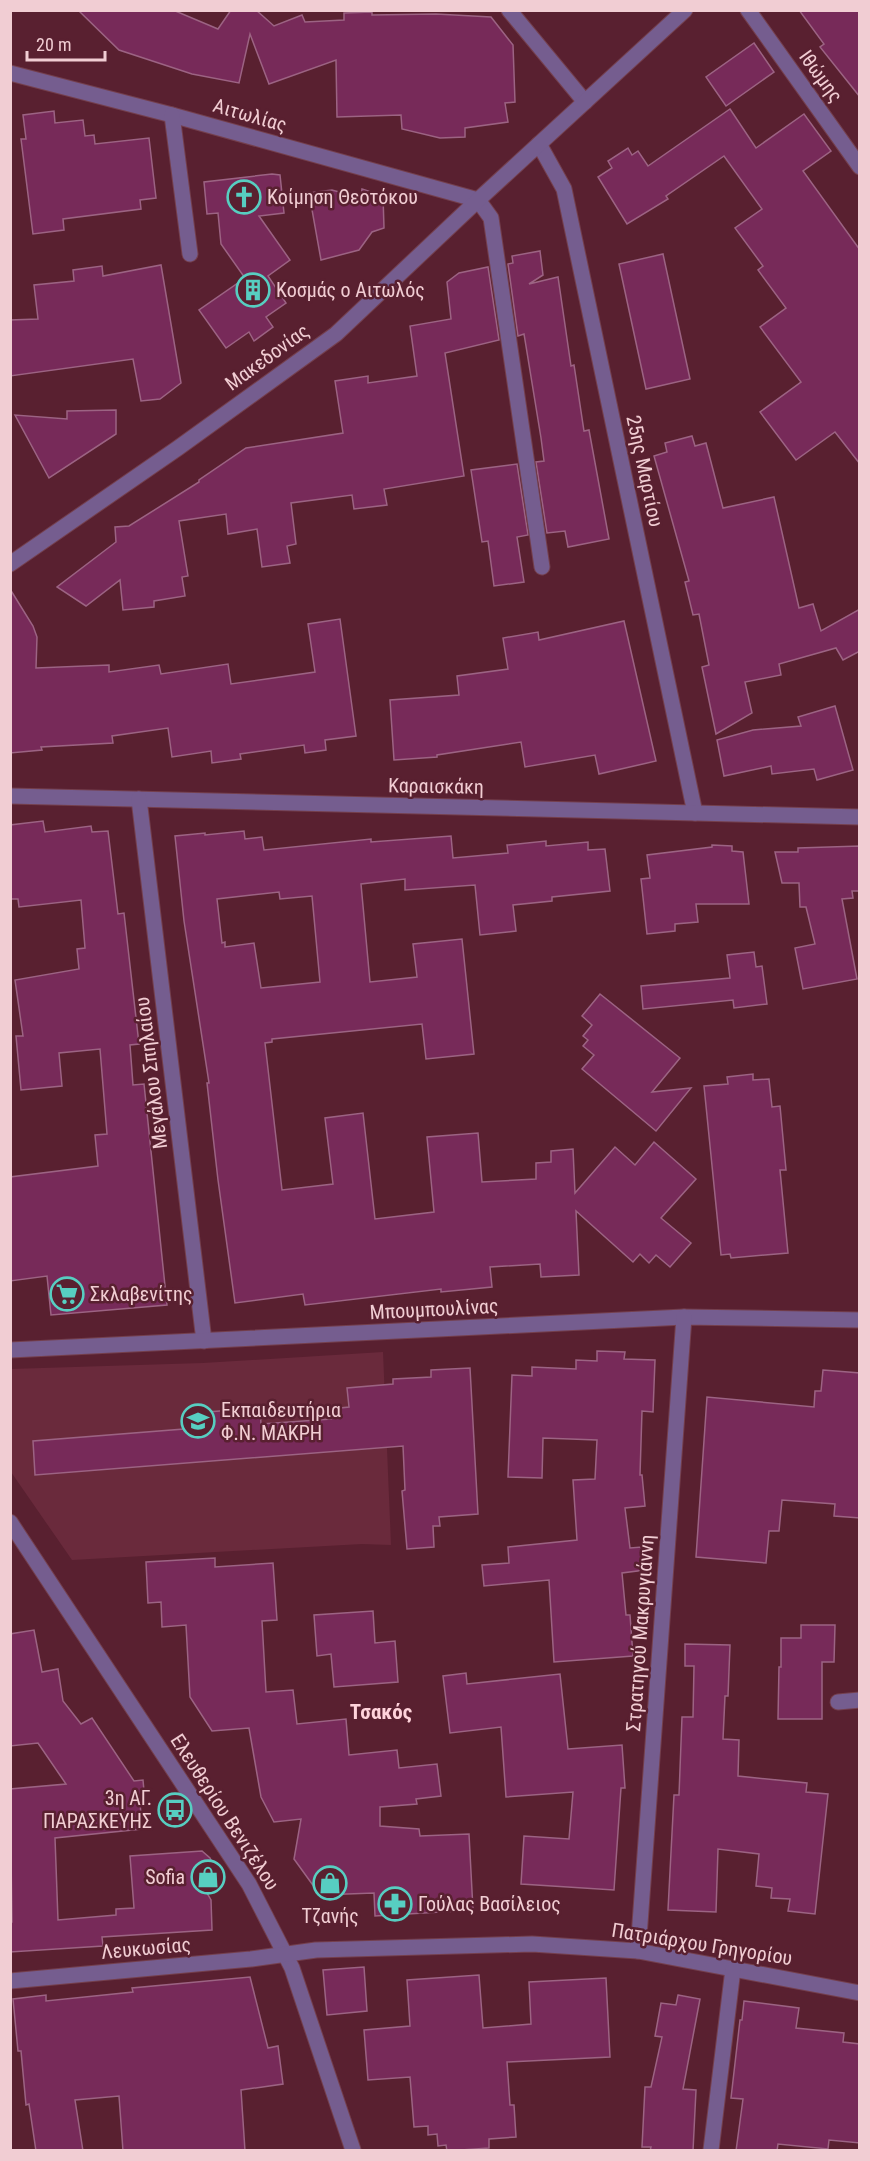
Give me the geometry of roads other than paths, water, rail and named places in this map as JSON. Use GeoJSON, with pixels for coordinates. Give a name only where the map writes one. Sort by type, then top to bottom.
{"type":"FeatureCollection","features":[{"type":"Feature","properties":{"kind":"street"},"geometry":{"type":"LineString","coordinates":[[509,10],[585,102]]}},
{"type":"Feature","properties":{"kind":"street","name":"Μακεδονίας"},"geometry":{"type":"LineString","coordinates":[[10,564],[178,448],[336,334],[478,200],[686,10]]}},
{"type":"Feature","properties":{"kind":"street","name":"Ιθώμης"},"geometry":{"type":"LineString","coordinates":[[748,10],[860,167]]}},
{"type":"Feature","properties":{"kind":"street","name":"Αιτωλίας"},"geometry":{"type":"LineString","coordinates":[[10,73],[172,115],[478,200]]}},
{"type":"Feature","properties":{"kind":"street"},"geometry":{"type":"LineString","coordinates":[[172,115],[190,254]]}},
{"type":"Feature","properties":{"kind":"street","name":"25ης Μαρτίου"},"geometry":{"type":"LineString","coordinates":[[539,144],[564,189],[695,813]]}},
{"type":"Feature","properties":{"kind":"street"},"geometry":{"type":"LineString","coordinates":[[478,200],[491,218],[542,567]]}},
{"type":"Feature","properties":{"kind":"street","name":"Καραισκάκη"},"geometry":{"type":"LineString","coordinates":[[10,796],[860,817]]}},
{"type":"Feature","properties":{"kind":"street","name":"Μεγάλου Σπηλαίου"},"geometry":{"type":"LineString","coordinates":[[139,799],[204,1341]]}},
{"type":"Feature","properties":{"kind":"street","name":"Μπουμπουλίνας"},"geometry":{"type":"LineString","coordinates":[[10,1350],[684,1317],[860,1320]]}},
{"type":"Feature","properties":{"kind":"street","name":"Στρατηγού Μακρυγιάννη"},"geometry":{"type":"LineString","coordinates":[[638,1951],[684,1317]]}},
{"type":"Feature","properties":{"kind":"street","name":"Ελευθερίου Βενιζέλου"},"geometry":{"type":"LineString","coordinates":[[10,1522],[249,1884],[286,1954],[353,2151]]}},
{"type":"Feature","properties":{"kind":"street"},"geometry":{"type":"LineString","coordinates":[[838,1702],[860,1700]]}},
{"type":"Feature","properties":{"kind":"street","name":"Πατριάρχου Γρηγορίου"},"geometry":{"type":"LineString","coordinates":[[286,1954],[322,1949],[532,1944],[638,1951],[860,1993]]}},
{"type":"Feature","properties":{"kind":"street","name":"Λευκωσίας"},"geometry":{"type":"LineString","coordinates":[[10,1981],[286,1954]]}},
{"type":"Feature","properties":{"kind":"street"},"geometry":{"type":"LineString","coordinates":[[711,2151],[733,1969]]}},
{"type":"Feature","properties":{"kind":"place","name":"Κοίμηση Θεοτόκου"},"geometry":{"type":"Point","coordinates":[244,197]}},
{"type":"Feature","properties":{"kind":"place","name":"Κοσμάς ο Αιτωλός"},"geometry":{"type":"Point","coordinates":[253,290]}},
{"type":"Feature","properties":{"kind":"place","name":"Σκλαβενίτης"},"geometry":{"type":"Point","coordinates":[67,1294]}},
{"type":"Feature","properties":{"kind":"place","name":"Εκπαιδευτήρια Φ.Ν. ΜΑΚΡΗ"},"geometry":{"type":"Point","coordinates":[198,1421]}},
{"type":"Feature","properties":{"kind":"place","name":"3η ΑΓ. ΠΑΡΑΣΚΕΥΗΣ"},"geometry":{"type":"Point","coordinates":[175,1810]}},
{"type":"Feature","properties":{"kind":"place","name":"Sofia"},"geometry":{"type":"Point","coordinates":[208,1877]}},
{"type":"Feature","properties":{"kind":"place","name":"Τζανής"},"geometry":{"type":"Point","coordinates":[330,1883]}},
{"type":"Feature","properties":{"kind":"place","name":"Γούλας Βασίλειος"},"geometry":{"type":"Point","coordinates":[395,1904]}},
{"type":"Feature","properties":{"kind":"district","name":"Τσακός"},"geometry":{"type":"Point","coordinates":[381,1712]}}]}
